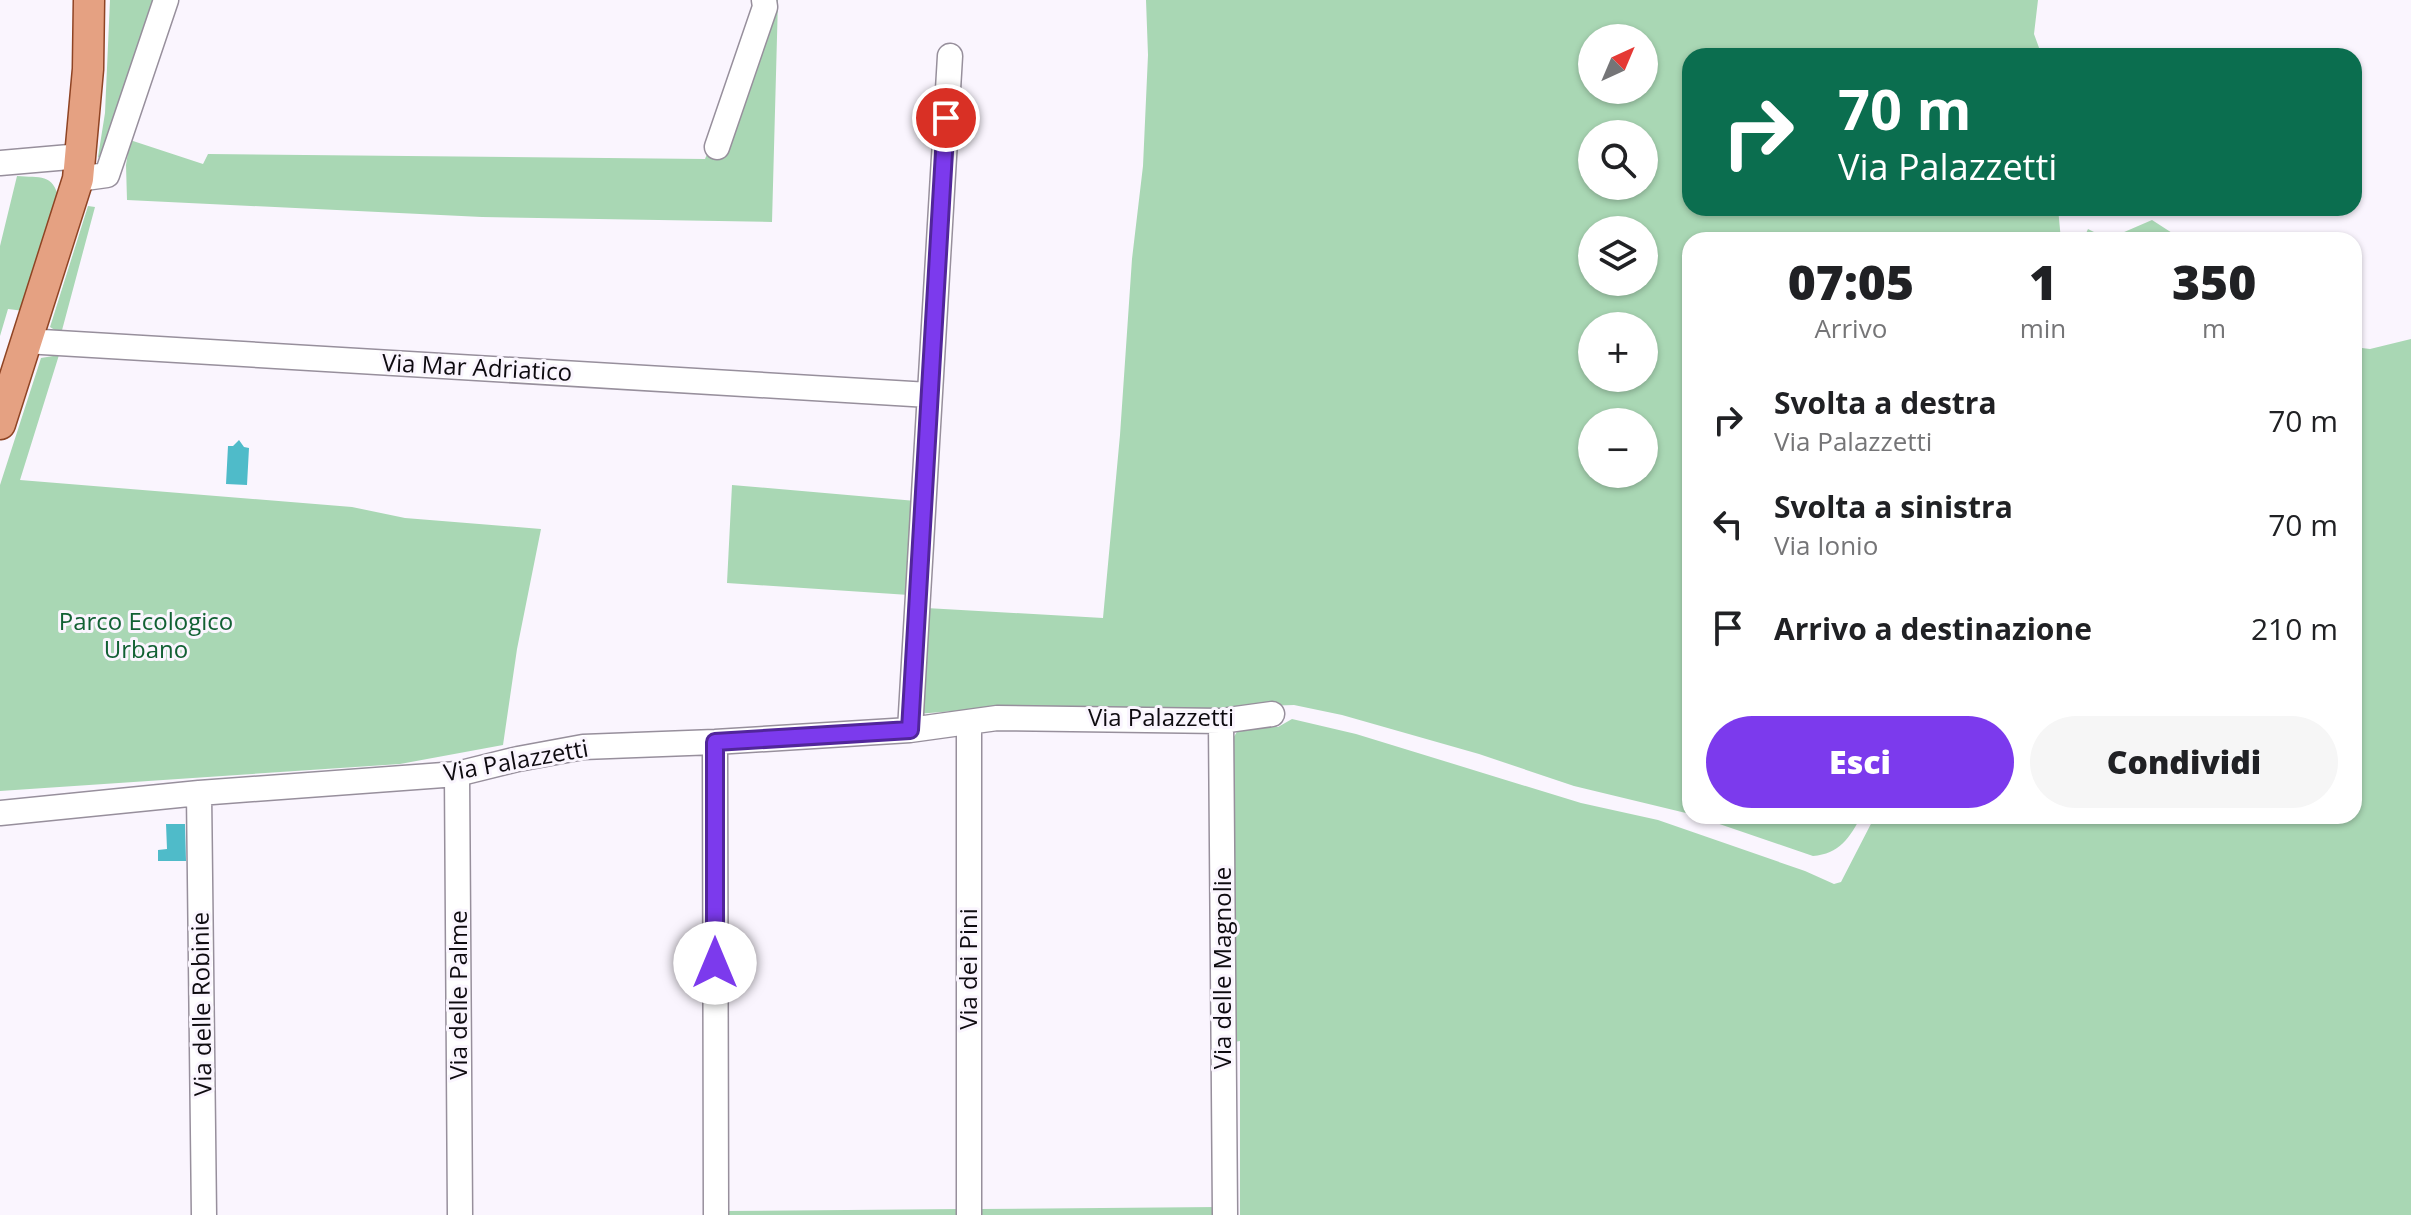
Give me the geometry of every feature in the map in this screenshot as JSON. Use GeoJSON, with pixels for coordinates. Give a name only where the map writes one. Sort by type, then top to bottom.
{"type":"FeatureCollection","features":[{"type":"Feature","properties":{"kind":"main road"},"geometry":{"type":"LineString","coordinates":[[0,424],[79,167],[88,69],[89,0]]}},
{"type":"Feature","properties":{"kind":"street"},"geometry":{"type":"LineString","coordinates":[[0,163],[79,167],[107,175],[166,0]]}},
{"type":"Feature","properties":{"kind":"street"},"geometry":{"type":"LineString","coordinates":[[717,147],[765,7],[764,0]]}},
{"type":"Feature","properties":{"kind":"street"},"geometry":{"type":"LineString","coordinates":[[910,730],[950,56]]}},
{"type":"Feature","properties":{"kind":"street","name":"Via Mar Adriatico"},"geometry":{"type":"LineString","coordinates":[[25,341],[929,395]]}},
{"type":"Feature","properties":{"kind":"street","name":"Via Palazzetti"},"geometry":{"type":"LineString","coordinates":[[0,813],[199,793],[457,774],[583,747],[910,730],[997,718],[1221,721],[1272,714]]}},
{"type":"Feature","properties":{"kind":"street","name":"Via delle Magnolie"},"geometry":{"type":"LineString","coordinates":[[1221,721],[1225,1215]]}},
{"type":"Feature","properties":{"kind":"street","name":"Via dei Pini"},"geometry":{"type":"LineString","coordinates":[[969,723],[969,1215]]}},
{"type":"Feature","properties":{"kind":"street"},"geometry":{"type":"LineString","coordinates":[[715,742],[716,1215]]}},
{"type":"Feature","properties":{"kind":"street","name":"Via delle Palme"},"geometry":{"type":"LineString","coordinates":[[457,774],[460,1215]]}},
{"type":"Feature","properties":{"kind":"street","name":"Via delle Robinie"},"geometry":{"type":"LineString","coordinates":[[199,793],[204,1215]]}},
{"type":"Feature","properties":{"kind":"green space"},"geometry":{"type":"Polygon","coordinates":[[[110,0],[157,0],[103,161],[98,157],[105,113],[110,0]]]}},
{"type":"Feature","properties":{"kind":"green space"},"geometry":{"type":"Polygon","coordinates":[[[772,0],[778,0],[772,222],[482,217],[127,200],[126,165],[130,140],[203,164],[208,154],[705,159],[772,0]]]}},
{"type":"Feature","properties":{"kind":"green space"},"geometry":{"type":"Polygon","coordinates":[[[1146,0],[2038,0],[2034,34],[2039,48],[1682,48],[1682,216],[2059,216],[2060,232],[1682,232],[1682,812],[1574,786],[1479,754],[1342,715],[1294,705],[1232,707],[1196,712],[1017,706],[917,714],[926,608],[1103,618],[1132,259],[1143,166],[1148,55],[1146,0]]]}},
{"type":"Feature","properties":{"kind":"green space"},"geometry":{"type":"Polygon","coordinates":[[[17,176],[44,178],[53,185],[59,199],[24,311],[8,309],[0,336],[0,246],[17,176]]]}},
{"type":"Feature","properties":{"kind":"green space"},"geometry":{"type":"Polygon","coordinates":[[[88,206],[95,207],[61,334],[50,327],[88,206]]]}},
{"type":"Feature","properties":{"kind":"green space"},"geometry":{"type":"Polygon","coordinates":[[[2152,220],[2171,232],[2124,232],[2152,220]]]}},
{"type":"Feature","properties":{"kind":"green space"},"geometry":{"type":"Polygon","coordinates":[[[2411,339],[2411,1215],[1240,1215],[1240,1041],[1234,1042],[1232,740],[1238,730],[1262,724],[1278,727],[1292,719],[1356,734],[1581,803],[1658,820],[1834,884],[1841,882],[1871,824],[2362,824],[2362,348],[2370,349],[2411,339]]]}},
{"type":"Feature","properties":{"kind":"green space","name":"Parco Ecologico Urbano"},"geometry":{"type":"Polygon","coordinates":[[[59,355],[20,480],[352,507],[405,518],[541,529],[517,649],[503,745],[400,764],[0,791],[0,485],[41,358],[59,355]]]}},
{"type":"Feature","properties":{"kind":"green space"},"geometry":{"type":"Polygon","coordinates":[[[732,485],[916,501],[909,595],[727,583],[732,485]]]}},
{"type":"Feature","properties":{"kind":"green space"},"geometry":{"type":"Polygon","coordinates":[[[1719,824],[1857,824],[1843,844],[1830,852],[1813,856],[1719,824]]]}},
{"type":"Feature","properties":{"kind":"green space"},"geometry":{"type":"Polygon","coordinates":[[[1217,1207],[1218,1215],[979,1215],[980,1209],[1217,1207]]]}},
{"type":"Feature","properties":{"kind":"green space"},"geometry":{"type":"Polygon","coordinates":[[[961,1209],[961,1215],[726,1215],[726,1211],[961,1209]]]}},
{"type":"Feature","properties":{"kind":"water"},"geometry":{"type":"Polygon","coordinates":[[[239,440],[249,448],[247,485],[226,484],[228,446],[239,440]]]}},
{"type":"Feature","properties":{"kind":"water"},"geometry":{"type":"Polygon","coordinates":[[[166,824],[185,824],[186,861],[158,861],[158,850],[167,849],[166,824]]]}},
{"type":"Feature","properties":{"kind":"route"},"geometry":{"type":"LineString","coordinates":[[715,963],[715,742],[910,730],[946,118]]}}]}
